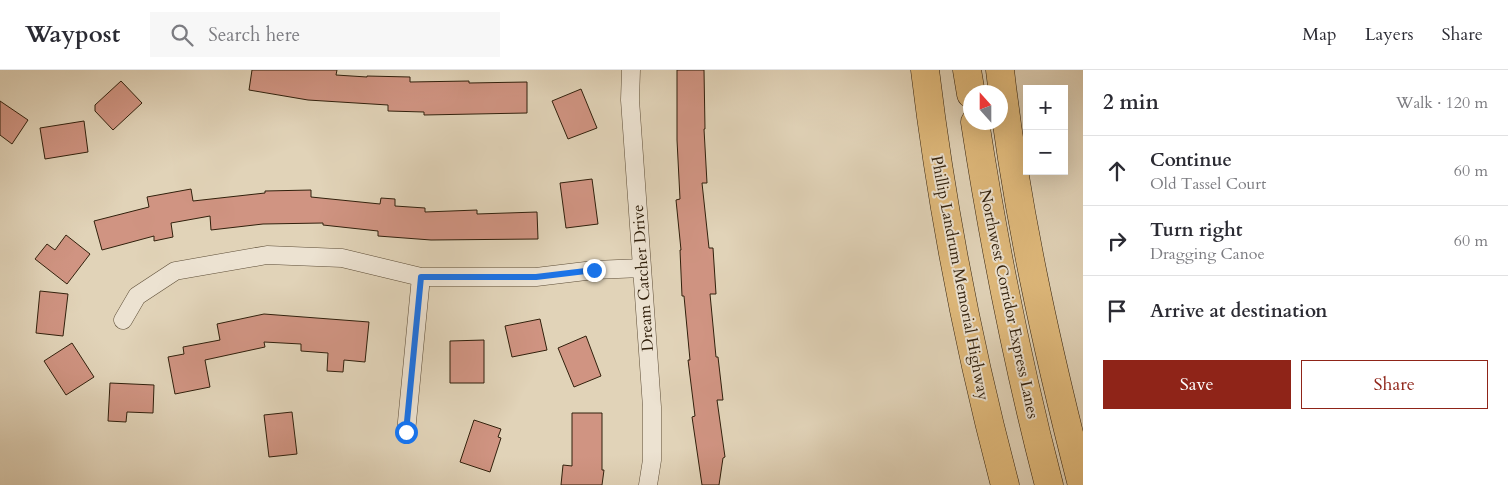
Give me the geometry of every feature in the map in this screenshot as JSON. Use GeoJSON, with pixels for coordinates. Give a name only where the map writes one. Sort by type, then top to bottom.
{"type":"FeatureCollection","features":[{"type":"Feature","properties":{"kind":"highway","name":"Phillip Landrum Memorial Highway"},"geometry":{"type":"LineString","coordinates":[[925,70],[933,135],[957,276],[986,416],[1004,485]]}},
{"type":"Feature","properties":{"kind":"highway"},"geometry":{"type":"LineString","coordinates":[[968,70],[969,85]]}},
{"type":"Feature","properties":{"kind":"highway"},"geometry":{"type":"LineString","coordinates":[[1000,70],[1005,111],[1036,290],[1062,408],[1082,485]]}},
{"type":"Feature","properties":{"kind":"highway","name":"Northwest Corridor Express Lanes"},"geometry":{"type":"LineString","coordinates":[[976,130],[989,210],[1011,324],[1049,485]]}},
{"type":"Feature","properties":{"kind":"street","name":"Dream Catcher Drive"},"geometry":{"type":"LineString","coordinates":[[631,70],[630,100],[652,407],[652,460],[648,485]]}},
{"type":"Feature","properties":{"kind":"street"},"geometry":{"type":"LineString","coordinates":[[123,320],[137,296],[175,271],[266,255],[342,258],[421,277],[536,277],[594,270],[642,268]]}},
{"type":"Feature","properties":{"kind":"street"},"geometry":{"type":"LineString","coordinates":[[406,432],[421,277]]}},
{"type":"Feature","properties":{"kind":"building"},"geometry":{"type":"Polygon","coordinates":[[[252,70],[337,70],[336,75],[410,77],[410,82],[527,82],[527,113],[424,115],[424,112],[388,111],[388,105],[308,100],[249,90],[252,70]]]}},
{"type":"Feature","properties":{"kind":"building"},"geometry":{"type":"Polygon","coordinates":[[[677,70],[704,70],[704,129],[707,183],[702,183],[709,248],[713,248],[716,294],[710,294],[716,357],[718,357],[723,400],[717,400],[725,457],[723,458],[719,485],[702,485],[692,417],[695,416],[688,360],[690,360],[684,296],[682,296],[681,250],[676,200],[680,199],[677,140],[677,70]]]}},
{"type":"Feature","properties":{"kind":"building"},"geometry":{"type":"Polygon","coordinates":[[[121,81],[142,103],[113,130],[95,111],[95,105],[121,81]]]}},
{"type":"Feature","properties":{"kind":"building"},"geometry":{"type":"Polygon","coordinates":[[[581,89],[597,128],[568,139],[552,101],[581,89]]]}},
{"type":"Feature","properties":{"kind":"building"},"geometry":{"type":"Polygon","coordinates":[[[0,101],[28,120],[12,144],[0,135],[0,101]]]}},
{"type":"Feature","properties":{"kind":"building"},"geometry":{"type":"Polygon","coordinates":[[[84,121],[88,152],[45,159],[40,128],[84,121]]]}},
{"type":"Feature","properties":{"kind":"building"},"geometry":{"type":"Polygon","coordinates":[[[592,179],[598,224],[566,228],[560,183],[592,179]]]}},
{"type":"Feature","properties":{"kind":"building"},"geometry":{"type":"Polygon","coordinates":[[[191,189],[193,201],[265,193],[265,191],[311,190],[311,197],[380,204],[381,198],[395,199],[395,206],[425,208],[425,212],[477,210],[477,214],[537,212],[538,239],[431,240],[378,236],[378,231],[323,225],[323,223],[263,224],[211,230],[210,216],[171,223],[173,237],[154,241],[154,236],[102,250],[94,221],[149,207],[147,197],[191,189]]]}},
{"type":"Feature","properties":{"kind":"building"},"geometry":{"type":"Polygon","coordinates":[[[66,235],[90,254],[67,284],[35,259],[47,244],[55,250],[66,235]]]}},
{"type":"Feature","properties":{"kind":"building"},"geometry":{"type":"Polygon","coordinates":[[[40,291],[68,294],[63,336],[36,333],[40,291]]]}},
{"type":"Feature","properties":{"kind":"building"},"geometry":{"type":"Polygon","coordinates":[[[264,314],[369,322],[365,362],[344,360],[343,372],[327,371],[328,353],[301,351],[301,344],[264,342],[265,347],[205,360],[210,387],[175,394],[168,357],[184,354],[183,347],[220,340],[217,324],[264,314]]]}},
{"type":"Feature","properties":{"kind":"building"},"geometry":{"type":"Polygon","coordinates":[[[540,319],[547,350],[512,357],[505,326],[540,319]]]}},
{"type":"Feature","properties":{"kind":"building"},"geometry":{"type":"Polygon","coordinates":[[[586,336],[601,376],[574,387],[558,348],[586,336]]]}},
{"type":"Feature","properties":{"kind":"building"},"geometry":{"type":"Polygon","coordinates":[[[484,340],[484,383],[450,383],[450,341],[484,340]]]}},
{"type":"Feature","properties":{"kind":"building"},"geometry":{"type":"Polygon","coordinates":[[[72,343],[94,377],[66,395],[44,361],[72,343]]]}},
{"type":"Feature","properties":{"kind":"building"},"geometry":{"type":"Polygon","coordinates":[[[110,383],[154,385],[153,413],[127,412],[126,422],[108,421],[110,383]]]}},
{"type":"Feature","properties":{"kind":"building"},"geometry":{"type":"Polygon","coordinates":[[[292,412],[297,454],[269,457],[264,415],[292,412]]]}},
{"type":"Feature","properties":{"kind":"building"},"geometry":{"type":"Polygon","coordinates":[[[572,413],[602,413],[602,470],[604,470],[602,485],[561,485],[563,465],[572,466],[572,413]]]}},
{"type":"Feature","properties":{"kind":"building"},"geometry":{"type":"Polygon","coordinates":[[[474,420],[501,429],[498,437],[501,438],[490,472],[460,462],[474,420]]]}},
{"type":"Feature","properties":{"kind":"route"},"geometry":{"type":"LineString","coordinates":[[406,432],[421,277],[536,277],[594,270]]}}]}
